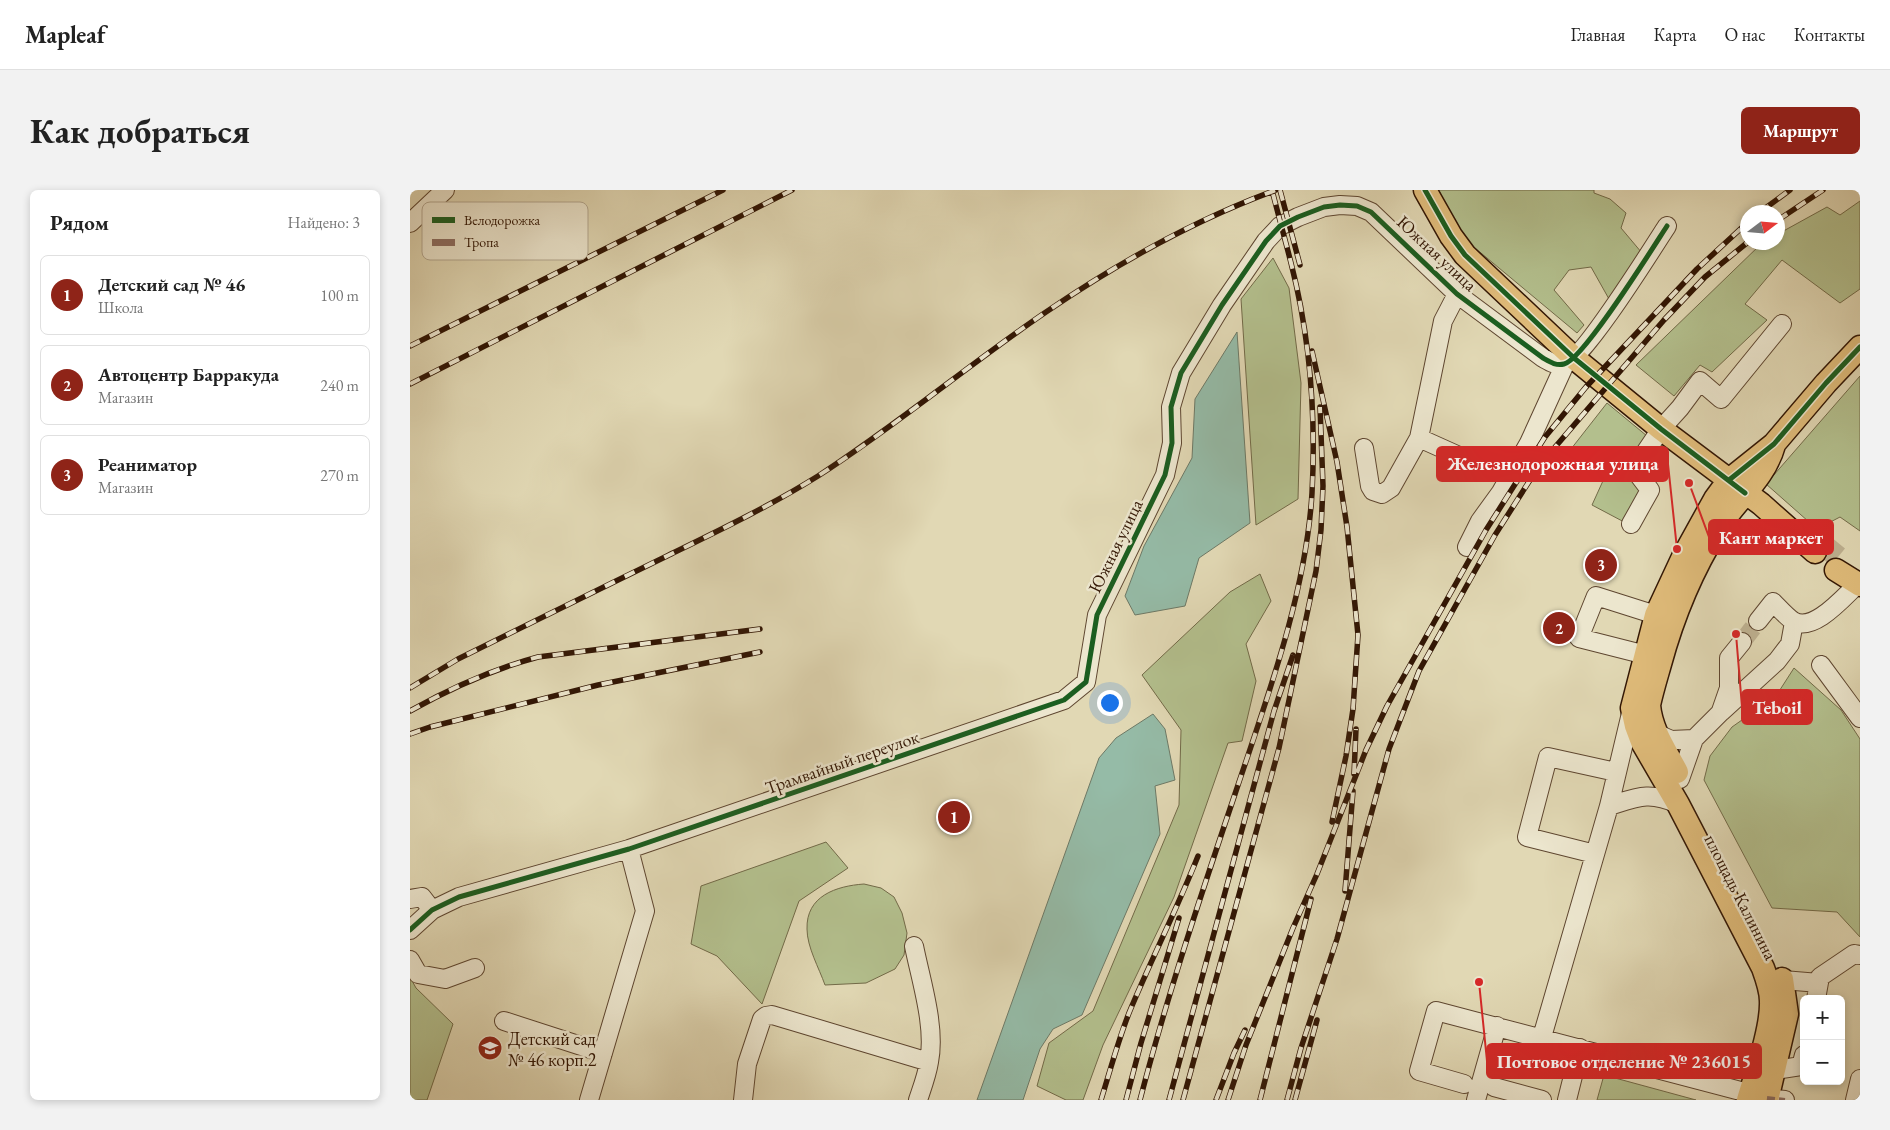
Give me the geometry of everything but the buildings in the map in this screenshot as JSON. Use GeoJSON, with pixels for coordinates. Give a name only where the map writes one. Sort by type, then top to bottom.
{"type":"FeatureCollection","features":[{"type":"Feature","properties":{"kind":"main road"},"geometry":{"type":"LineString","coordinates":[[1430,198],[1451,236],[1465,255],[1570,361],[1737,486],[1776,504],[1818,547]]}},
{"type":"Feature","properties":{"kind":"main road"},"geometry":{"type":"LineString","coordinates":[[1641,707],[1646,655],[1656,615],[1684,554],[1715,500],[1766,468],[1774,444],[1826,383],[1860,347]]}},
{"type":"Feature","properties":{"kind":"main road"},"geometry":{"type":"LineString","coordinates":[[1641,707],[1679,604],[1700,560],[1720,527],[1737,486]]}},
{"type":"Feature","properties":{"kind":"main road","name":"площадь Калинина"},"geometry":{"type":"LineString","coordinates":[[1641,707],[1650,716],[1656,733],[1760,930],[1783,980],[1787,1014],[1775,1070],[1764,1098]]}},
{"type":"Feature","properties":{"kind":"main road","name":"площадь Калинина"},"geometry":{"type":"LineString","coordinates":[[1641,707],[1636,726],[1642,742],[1678,804],[1763,968],[1771,1000],[1764,1098]]}},
{"type":"Feature","properties":{"kind":"street"},"geometry":{"type":"LineString","coordinates":[[432,202],[445,190]]}},
{"type":"Feature","properties":{"kind":"street","name":"Южная улица"},"geometry":{"type":"LineString","coordinates":[[1064,700],[1086,682],[1097,615],[1165,475],[1172,443],[1171,407],[1181,373],[1222,305],[1266,241],[1280,226],[1324,207],[1340,205],[1357,206],[1371,212],[1457,294],[1542,358],[1554,365],[1570,361]]}},
{"type":"Feature","properties":{"kind":"street"},"geometry":{"type":"LineString","coordinates":[[410,223],[422,212]]}},
{"type":"Feature","properties":{"kind":"street"},"geometry":{"type":"LineString","coordinates":[[1467,547],[1480,521],[1501,492],[1529,443],[1570,361],[1592,338],[1667,226]]}},
{"type":"Feature","properties":{"kind":"street"},"geometry":{"type":"LineString","coordinates":[[1364,448],[1370,486],[1373,491],[1382,494],[1391,488],[1419,438],[1443,321],[1457,294]]}},
{"type":"Feature","properties":{"kind":"street"},"geometry":{"type":"LineString","coordinates":[[1631,524],[1650,490],[1634,469],[1661,429],[1680,408],[1700,381],[1722,399],[1782,324]]}},
{"type":"Feature","properties":{"kind":"street"},"geometry":{"type":"LineString","coordinates":[[1419,438],[1468,460]]}},
{"type":"Feature","properties":{"kind":"street"},"geometry":{"type":"LineString","coordinates":[[1758,621],[1773,602],[1794,622],[1808,623],[1823,616],[1853,575]]}},
{"type":"Feature","properties":{"kind":"street"},"geometry":{"type":"LineString","coordinates":[[1646,655],[1579,638],[1596,596],[1656,615]]}},
{"type":"Feature","properties":{"kind":"street"},"geometry":{"type":"LineString","coordinates":[[1680,779],[1694,739],[1777,661],[1790,644],[1794,622]]}},
{"type":"Feature","properties":{"kind":"street"},"geometry":{"type":"LineString","coordinates":[[1721,712],[1729,688],[1729,658],[1742,642]]}},
{"type":"Feature","properties":{"kind":"street"},"geometry":{"type":"LineString","coordinates":[[1821,665],[1860,718]]}},
{"type":"Feature","properties":{"kind":"street","name":"Трамвайный переулок"},"geometry":{"type":"LineString","coordinates":[[410,930],[432,910],[459,897],[629,849],[1064,700]]}},
{"type":"Feature","properties":{"kind":"street"},"geometry":{"type":"LineString","coordinates":[[1542,1037],[1609,806],[1616,772],[1641,707]]}},
{"type":"Feature","properties":{"kind":"street"},"geometry":{"type":"LineString","coordinates":[[1656,733],[1671,740],[1694,739]]}},
{"type":"Feature","properties":{"kind":"street"},"geometry":{"type":"LineString","coordinates":[[1595,854],[1527,838],[1548,757],[1616,772]]}},
{"type":"Feature","properties":{"kind":"street"},"geometry":{"type":"LineString","coordinates":[[1609,806],[1641,796],[1662,797],[1678,804]]}},
{"type":"Feature","properties":{"kind":"street"},"geometry":{"type":"LineString","coordinates":[[589,1100],[645,911],[629,849]]}},
{"type":"Feature","properties":{"kind":"street"},"geometry":{"type":"LineString","coordinates":[[410,899],[422,897],[432,910]]}},
{"type":"Feature","properties":{"kind":"street"},"geometry":{"type":"LineString","coordinates":[[914,946],[928,1016],[931,1043],[929,1062],[918,1100]]}},
{"type":"Feature","properties":{"kind":"street"},"geometry":{"type":"LineString","coordinates":[[1783,980],[1817,991],[1820,977],[1854,954],[1860,955]]}},
{"type":"Feature","properties":{"kind":"street"},"geometry":{"type":"LineString","coordinates":[[410,960],[418,974],[445,979],[475,968]]}},
{"type":"Feature","properties":{"kind":"street"},"geometry":{"type":"LineString","coordinates":[[1464,1084],[1419,1071],[1436,1011],[1542,1037],[1764,1098]]}},
{"type":"Feature","properties":{"kind":"street"},"geometry":{"type":"LineString","coordinates":[[743,1100],[747,1064],[762,1020],[766,1016],[772,1016],[929,1062]]}},
{"type":"Feature","properties":{"kind":"street"},"geometry":{"type":"LineString","coordinates":[[504,1021],[603,1053]]}},
{"type":"Feature","properties":{"kind":"street"},"geometry":{"type":"LineString","coordinates":[[1476,1100],[1497,1026]]}},
{"type":"Feature","properties":{"kind":"street"},"geometry":{"type":"LineString","coordinates":[[1567,1100],[1580,1048]]}},
{"type":"Feature","properties":{"kind":"street"},"geometry":{"type":"LineString","coordinates":[[1775,1070],[1800,1066]]}},
{"type":"Feature","properties":{"kind":"street"},"geometry":{"type":"LineString","coordinates":[[1855,1100],[1860,1079]]}},
{"type":"Feature","properties":{"kind":"street"},"geometry":{"type":"LineString","coordinates":[[1494,1088],[1542,1100]]}},
{"type":"Feature","properties":{"kind":"shaded area"},"geometry":{"type":"Polygon","coordinates":[[[1439,190],[1594,190],[1594,193],[1610,199],[1626,213],[1621,228],[1642,253],[1609,299],[1591,267],[1569,270],[1554,290],[1584,325],[1577,333],[1469,243],[1444,204],[1439,190]]]}},
{"type":"Feature","properties":{"kind":"shaded area"},"geometry":{"type":"Polygon","coordinates":[[[1860,201],[1860,289],[1840,303],[1782,260],[1745,304],[1767,320],[1712,372],[1700,365],[1674,396],[1636,365],[1755,250],[1785,250],[1785,230],[1827,207],[1840,215],[1860,201]]]}},
{"type":"Feature","properties":{"kind":"shaded area"},"geometry":{"type":"Polygon","coordinates":[[[1273,258],[1289,288],[1301,383],[1298,499],[1256,525],[1241,299],[1273,258]]]}},
{"type":"Feature","properties":{"kind":"shaded area"},"geometry":{"type":"Polygon","coordinates":[[[1237,332],[1250,523],[1199,558],[1185,606],[1135,615],[1125,596],[1144,546],[1192,458],[1195,399],[1237,332]]]}},
{"type":"Feature","properties":{"kind":"shaded area"},"geometry":{"type":"Polygon","coordinates":[[[1860,376],[1860,531],[1840,517],[1817,529],[1766,484],[1860,376]]]}},
{"type":"Feature","properties":{"kind":"shaded area"},"geometry":{"type":"Polygon","coordinates":[[[1607,403],[1647,436],[1641,491],[1626,523],[1592,505],[1607,472],[1571,449],[1607,403]]]}},
{"type":"Feature","properties":{"kind":"shaded area"},"geometry":{"type":"Polygon","coordinates":[[[1260,574],[1271,601],[1246,644],[1256,681],[1242,741],[1228,743],[1174,897],[1103,1045],[1083,1100],[1066,1100],[1037,1086],[1049,1043],[1093,1011],[1179,805],[1181,730],[1142,675],[1230,592],[1260,574]]]}},
{"type":"Feature","properties":{"kind":"shaded area"},"geometry":{"type":"Polygon","coordinates":[[[1794,668],[1841,710],[1860,739],[1860,937],[1837,912],[1772,908],[1704,780],[1710,756],[1732,727],[1776,696],[1794,668]]]}},
{"type":"Feature","properties":{"kind":"shaded area"},"geometry":{"type":"Polygon","coordinates":[[[1153,714],[1165,729],[1175,780],[1155,786],[1160,834],[1082,1015],[1053,1029],[1040,1049],[1023,1100],[977,1100],[1099,758],[1116,738],[1153,714]]]}},
{"type":"Feature","properties":{"kind":"shaded area"},"geometry":{"type":"Polygon","coordinates":[[[826,842],[848,868],[799,901],[762,1004],[717,956],[691,944],[701,886],[826,842]]]}},
{"type":"Feature","properties":{"kind":"shaded area"},"geometry":{"type":"Polygon","coordinates":[[[864,884],[881,888],[894,897],[902,913],[907,933],[904,955],[895,969],[866,983],[825,985],[811,950],[807,929],[808,918],[817,901],[833,890],[864,884]]]}},
{"type":"Feature","properties":{"kind":"shaded area"},"geometry":{"type":"Polygon","coordinates":[[[410,977],[416,988],[453,1024],[427,1100],[410,1100],[410,977]]]}},
{"type":"Feature","properties":{"kind":"shaded area"},"geometry":{"type":"Polygon","coordinates":[[[1604,1075],[1696,1100],[1597,1100],[1604,1075]]]}},
{"type":"Feature","properties":{"kind":"tunnel"},"geometry":{"type":"LineString","coordinates":[[1821,543],[1843,561]]}},
{"type":"Feature","properties":{"kind":"tunnel"},"geometry":{"type":"LineString","coordinates":[[1742,642],[1758,621]]}},
{"type":"Feature","properties":{"kind":"railway"},"geometry":{"type":"LineString","coordinates":[[588,257],[723,190]]}},
{"type":"Feature","properties":{"kind":"railway"},"geometry":{"type":"LineString","coordinates":[[410,384],[792,190]]}},
{"type":"Feature","properties":{"kind":"railway"},"geometry":{"type":"LineString","coordinates":[[1140,1100],[1185,946],[1272,683],[1293,607],[1308,531],[1312,493],[1313,435],[1307,348],[1298,291],[1272,190]]}},
{"type":"Feature","properties":{"kind":"railway"},"geometry":{"type":"LineString","coordinates":[[410,688],[458,659],[725,528],[800,487],[876,436],[1017,332],[1101,276],[1186,229],[1276,190]]}},
{"type":"Feature","properties":{"kind":"railway"},"geometry":{"type":"LineString","coordinates":[[1280,190],[1300,265]]}},
{"type":"Feature","properties":{"kind":"railway"},"geometry":{"type":"LineString","coordinates":[[1770,205],[1790,190]]}},
{"type":"Feature","properties":{"kind":"railway"},"geometry":{"type":"LineString","coordinates":[[1785,215],[1823,190]]}},
{"type":"Feature","properties":{"kind":"railway"},"geometry":{"type":"LineString","coordinates":[[1228,1100],[1246,1045],[1366,750],[1387,706],[1486,530],[1545,437],[1586,387],[1697,269],[1740,229]]}},
{"type":"Feature","properties":{"kind":"railway"},"geometry":{"type":"LineString","coordinates":[[1287,1100],[1301,1048],[1337,939],[1389,749],[1419,671],[1495,535],[1530,480],[1556,446],[1664,320],[1705,277],[1740,249]]}},
{"type":"Feature","properties":{"kind":"railway"},"geometry":{"type":"LineString","coordinates":[[410,346],[583,260]]}},
{"type":"Feature","properties":{"kind":"railway"},"geometry":{"type":"LineString","coordinates":[[1312,351],[1337,462],[1347,527],[1358,635],[1353,709],[1346,756],[1332,822]]}},
{"type":"Feature","properties":{"kind":"railway"},"geometry":{"type":"LineString","coordinates":[[1183,1100],[1279,748],[1316,571],[1321,530],[1323,486],[1320,407]]}},
{"type":"Feature","properties":{"kind":"railway"},"geometry":{"type":"LineString","coordinates":[[410,711],[472,680],[538,657],[760,629]]}},
{"type":"Feature","properties":{"kind":"railway"},"geometry":{"type":"LineString","coordinates":[[410,734],[430,727],[598,685],[760,652]]}},
{"type":"Feature","properties":{"kind":"railway"},"geometry":{"type":"LineString","coordinates":[[1169,1100],[1274,711],[1293,655]]}},
{"type":"Feature","properties":{"kind":"railway"},"geometry":{"type":"LineString","coordinates":[[1354,774],[1356,729]]}},
{"type":"Feature","properties":{"kind":"railway"},"geometry":{"type":"LineString","coordinates":[[1345,891],[1353,791]]}},
{"type":"Feature","properties":{"kind":"railway"},"geometry":{"type":"LineString","coordinates":[[1101,1100],[1129,1013],[1198,856]]}},
{"type":"Feature","properties":{"kind":"railway"},"geometry":{"type":"LineString","coordinates":[[1260,1100],[1311,899]]}},
{"type":"Feature","properties":{"kind":"railway"},"geometry":{"type":"LineString","coordinates":[[1126,1100],[1141,1043],[1179,918]]}},
{"type":"Feature","properties":{"kind":"railway"},"geometry":{"type":"LineString","coordinates":[[1295,1100],[1317,1020]]}},
{"type":"Feature","properties":{"kind":"railway"},"geometry":{"type":"LineString","coordinates":[[1216,1100],[1245,1030]]}},
{"type":"Feature","properties":{"kind":"marked path"},"geometry":{"type":"LineString","coordinates":[[1767,1098],[1785,1100]]}},
{"type":"Feature","properties":{"kind":"cycle path"},"geometry":{"type":"LineString","coordinates":[[1425,190],[1451,236],[1465,255],[1574,358],[1661,429],[1745,493]]}},
{"type":"Feature","properties":{"kind":"cycle path"},"geometry":{"type":"LineString","coordinates":[[410,930],[432,910],[459,897],[629,849],[1064,700],[1086,682],[1097,615],[1165,475],[1172,443],[1171,407],[1181,373],[1222,305],[1266,241],[1280,226],[1324,207],[1340,205],[1357,206],[1371,212],[1457,294],[1543,358],[1558,364],[1564,364],[1573,358],[1586,344],[1633,279],[1667,226]]}},
{"type":"Feature","properties":{"kind":"cycle path"},"geometry":{"type":"LineString","coordinates":[[1729,480],[1774,444],[1826,383],[1860,347]]}},
{"type":"Feature","properties":{"kind":"place","name":"Кант маркет"},"geometry":{"type":"Point","coordinates":[1689,483]}},
{"type":"Feature","properties":{"kind":"place","name":"Железнодорожная улица"},"geometry":{"type":"Point","coordinates":[1677,549]}},
{"type":"Feature","properties":{"kind":"place","name":"Реаниматор"},"geometry":{"type":"Point","coordinates":[1601,565]}},
{"type":"Feature","properties":{"kind":"place","name":"Автоцентр Барракуда"},"geometry":{"type":"Point","coordinates":[1559,628]}},
{"type":"Feature","properties":{"kind":"place","name":"Teboil"},"geometry":{"type":"Point","coordinates":[1736,634]}},
{"type":"Feature","properties":{"kind":"place","name":"Детский сад № 46"},"geometry":{"type":"Point","coordinates":[954,817]}},
{"type":"Feature","properties":{"kind":"place","name":"Почтовое отделение № 236015"},"geometry":{"type":"Point","coordinates":[1479,982]}},
{"type":"Feature","properties":{"kind":"place","name":"Детский сад № 46 корп.2"},"geometry":{"type":"Point","coordinates":[490,1048]}}]}
